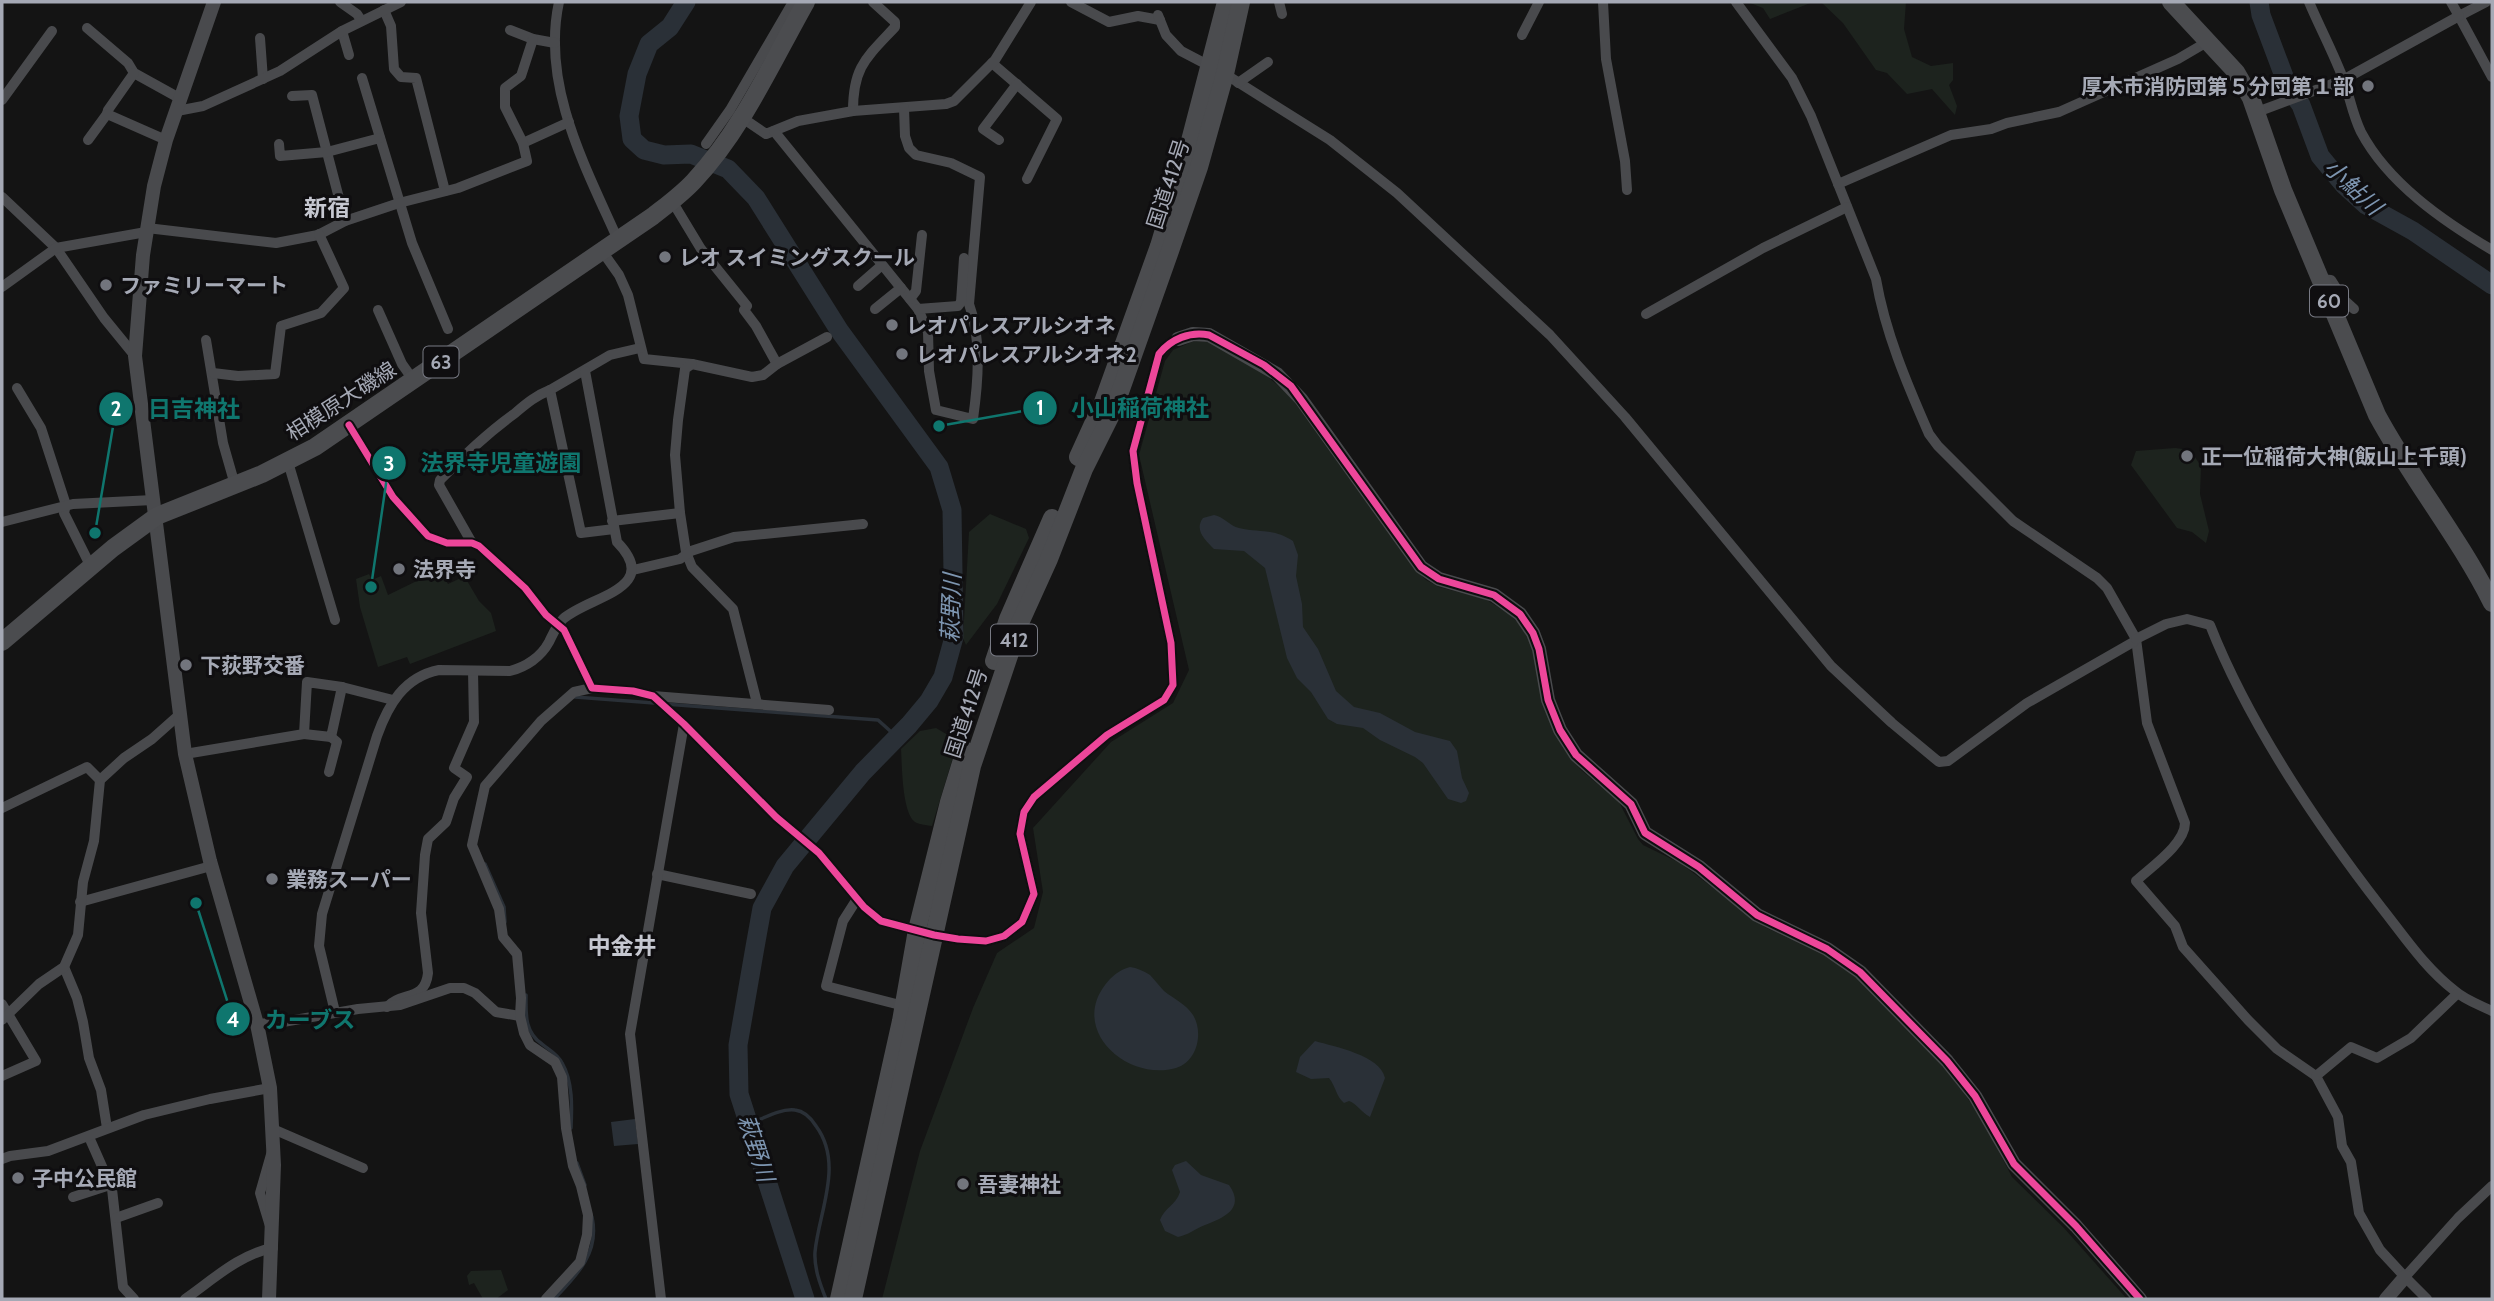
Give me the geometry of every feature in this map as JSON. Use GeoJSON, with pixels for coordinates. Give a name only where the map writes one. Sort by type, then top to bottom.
{"type":"FeatureCollection","features":[{"type":"Feature","properties":{"kind":"main road","name":"相模原大磯線"},"geometry":{"type":"LineString","coordinates":[[2,642],[91,567],[155,508],[235,485],[288,462],[414,381],[672,201],[703,171],[713,145],[741,117],[806,2]]}},
{"type":"Feature","properties":{"kind":"main road","name":"国道412号"},"geometry":{"type":"LineString","coordinates":[[1224,74],[1226,2]]}},
{"type":"Feature","properties":{"kind":"main road","name":"国道412号"},"geometry":{"type":"LineString","coordinates":[[853,1299],[926,933],[949,802],[1008,619],[1103,402],[1224,74],[1241,2]]}},
{"type":"Feature","properties":{"kind":"main road","name":"60"},"geometry":{"type":"LineString","coordinates":[[2171,2],[2236,72],[2262,109],[2280,182],[2377,415],[2492,603]]}},
{"type":"Feature","properties":{"kind":"main road","name":"国道412号"},"geometry":{"type":"LineString","coordinates":[[839,1299],[904,1006],[926,933]]}},
{"type":"Feature","properties":{"kind":"street"},"geometry":{"type":"LineString","coordinates":[[214,2],[166,140],[154,186],[146,230],[135,356],[184,754],[211,866],[257,1024],[270,1088],[273,1129],[273,1242],[269,1299]]}},
{"type":"Feature","properties":{"kind":"street"},"geometry":{"type":"LineString","coordinates":[[340,2],[361,20]]}},
{"type":"Feature","properties":{"kind":"street"},"geometry":{"type":"LineString","coordinates":[[90,34],[128,63],[134,73],[179,105],[202,106],[281,71],[361,20],[401,2]]}},
{"type":"Feature","properties":{"kind":"street"},"geometry":{"type":"LineString","coordinates":[[559,2],[555,43],[556,68],[573,139],[618,240]]}},
{"type":"Feature","properties":{"kind":"street"},"geometry":{"type":"LineString","coordinates":[[713,145],[730,110],[793,2]]}},
{"type":"Feature","properties":{"kind":"street"},"geometry":{"type":"LineString","coordinates":[[853,111],[853,86],[858,71],[872,51],[895,27],[895,22],[873,2]]}},
{"type":"Feature","properties":{"kind":"street"},"geometry":{"type":"LineString","coordinates":[[741,117],[766,134],[798,121],[853,111],[946,104],[954,101],[992,63],[1031,2]]}},
{"type":"Feature","properties":{"kind":"street"},"geometry":{"type":"LineString","coordinates":[[1071,2],[1109,22],[1139,16],[1159,18],[1166,35],[1181,51],[1224,74],[1330,140],[1397,193],[1550,335],[1625,416],[1831,666],[1939,762],[1948,761],[2026,703],[2166,624],[2187,619],[2210,625],[2225,663],[2319,824],[2415,951],[2458,993],[2492,1011]]}},
{"type":"Feature","properties":{"kind":"street"},"geometry":{"type":"LineString","coordinates":[[1279,2],[1282,14]]}},
{"type":"Feature","properties":{"kind":"street"},"geometry":{"type":"LineString","coordinates":[[1522,35],[1539,2]]}},
{"type":"Feature","properties":{"kind":"street"},"geometry":{"type":"LineString","coordinates":[[1603,2],[1606,59],[1625,162],[1627,190]]}},
{"type":"Feature","properties":{"kind":"street"},"geometry":{"type":"LineString","coordinates":[[1736,2],[1792,78],[1811,116],[1876,279],[1880,303],[1915,402],[1938,446],[2013,521],[2097,578],[2111,595],[2136,640],[2147,723],[2185,823],[2183,836],[2136,881],[2175,926],[2183,947],[2248,1020],[2277,1049],[2316,1076],[2338,1117],[2342,1146],[2351,1162],[2359,1213],[2380,1251],[2427,1299]]}},
{"type":"Feature","properties":{"kind":"street"},"geometry":{"type":"LineString","coordinates":[[2309,2],[2362,134],[2388,170],[2445,219],[2492,250]]}},
{"type":"Feature","properties":{"kind":"street"},"geometry":{"type":"LineString","coordinates":[[2451,2],[2492,77]]}},
{"type":"Feature","properties":{"kind":"street"},"geometry":{"type":"LineString","coordinates":[[2262,109],[2341,81],[2486,2]]}},
{"type":"Feature","properties":{"kind":"street"},"geometry":{"type":"LineString","coordinates":[[384,10],[391,26],[394,69],[401,77],[416,78],[445,191]]}},
{"type":"Feature","properties":{"kind":"street"},"geometry":{"type":"LineString","coordinates":[[510,30],[533,39],[555,43]]}},
{"type":"Feature","properties":{"kind":"street"},"geometry":{"type":"LineString","coordinates":[[2,100],[52,31]]}},
{"type":"Feature","properties":{"kind":"street"},"geometry":{"type":"LineString","coordinates":[[342,31],[349,55]]}},
{"type":"Feature","properties":{"kind":"street"},"geometry":{"type":"LineString","coordinates":[[260,38],[263,79]]}},
{"type":"Feature","properties":{"kind":"street"},"geometry":{"type":"LineString","coordinates":[[2,287],[56,248],[146,230],[276,243],[319,234],[345,221],[508,170],[527,161],[523,143],[505,107],[505,88],[521,76],[533,39]]}},
{"type":"Feature","properties":{"kind":"street"},"geometry":{"type":"LineString","coordinates":[[1838,184],[1951,135],[1990,130],[2007,122],[2059,112],[2178,59],[2207,42]]}},
{"type":"Feature","properties":{"kind":"street"},"geometry":{"type":"LineString","coordinates":[[1224,74],[1268,62]]}},
{"type":"Feature","properties":{"kind":"street"},"geometry":{"type":"LineString","coordinates":[[992,63],[1057,119],[1027,179]]}},
{"type":"Feature","properties":{"kind":"street"},"geometry":{"type":"LineString","coordinates":[[88,140],[134,73]]}},
{"type":"Feature","properties":{"kind":"street"},"geometry":{"type":"LineString","coordinates":[[362,78],[412,243],[448,329]]}},
{"type":"Feature","properties":{"kind":"street"},"geometry":{"type":"LineString","coordinates":[[999,139],[983,129],[1017,84]]}},
{"type":"Feature","properties":{"kind":"street"},"geometry":{"type":"LineString","coordinates":[[292,96],[312,95],[345,221]]}},
{"type":"Feature","properties":{"kind":"street"},"geometry":{"type":"LineString","coordinates":[[774,131],[918,309],[928,332],[929,371],[936,410],[973,419],[977,358],[969,304],[982,179],[951,163],[916,155],[909,148],[905,136],[904,108]]}},
{"type":"Feature","properties":{"kind":"street"},"geometry":{"type":"LineString","coordinates":[[107,114],[166,140]]}},
{"type":"Feature","properties":{"kind":"street"},"geometry":{"type":"LineString","coordinates":[[523,143],[569,122]]}},
{"type":"Feature","properties":{"kind":"street"},"geometry":{"type":"LineString","coordinates":[[280,155],[327,152],[380,138]]}},
{"type":"Feature","properties":{"kind":"street"},"geometry":{"type":"LineString","coordinates":[[2,197],[56,248],[104,318],[135,356]]}},
{"type":"Feature","properties":{"kind":"street"},"geometry":{"type":"LineString","coordinates":[[672,201],[701,249],[747,306],[744,310],[777,364]]}},
{"type":"Feature","properties":{"kind":"street"},"geometry":{"type":"LineString","coordinates":[[1646,314],[1763,248],[1847,207]]}},
{"type":"Feature","properties":{"kind":"street"},"geometry":{"type":"LineString","coordinates":[[213,373],[238,376],[275,374],[281,326],[321,313],[344,288],[319,234]]}},
{"type":"Feature","properties":{"kind":"street"},"geometry":{"type":"LineString","coordinates":[[910,299],[916,291],[922,235]]}},
{"type":"Feature","properties":{"kind":"street"},"geometry":{"type":"LineString","coordinates":[[603,251],[620,275],[628,295],[644,359],[692,364],[752,377],[762,375],[827,337]]}},
{"type":"Feature","properties":{"kind":"street"},"geometry":{"type":"LineString","coordinates":[[918,309],[958,306],[961,302],[960,279],[964,258]]}},
{"type":"Feature","properties":{"kind":"street"},"geometry":{"type":"LineString","coordinates":[[858,286],[882,265]]}},
{"type":"Feature","properties":{"kind":"street"},"geometry":{"type":"LineString","coordinates":[[2320,279],[2331,280],[2353,306]]}},
{"type":"Feature","properties":{"kind":"street"},"geometry":{"type":"LineString","coordinates":[[875,309],[901,288]]}},
{"type":"Feature","properties":{"kind":"street"},"geometry":{"type":"LineString","coordinates":[[378,316],[402,364],[414,381]]}},
{"type":"Feature","properties":{"kind":"street"},"geometry":{"type":"LineString","coordinates":[[653,696],[795,834],[819,853],[857,899],[881,921],[926,933],[986,941],[1004,936],[1022,922],[1034,894],[1020,834],[1024,812],[1034,797],[1107,735],[1164,700],[1171,692],[1174,670],[1171,643],[1137,483],[1133,451],[1159,354],[1178,339],[1193,334],[1209,335],[1277,374],[1301,399],[1422,567],[1440,579],[1494,595],[1520,614],[1533,633],[1539,649],[1548,700],[1560,730],[1576,755],[1631,804],[1645,833],[1699,867],[1757,915],[1828,949],[1860,972],[1947,1061],[1975,1096],[2014,1164],[2076,1226],[2140,1299]]}},
{"type":"Feature","properties":{"kind":"street"},"geometry":{"type":"LineString","coordinates":[[206,340],[223,443],[235,485]]}},
{"type":"Feature","properties":{"kind":"street"},"geometry":{"type":"LineString","coordinates":[[472,543],[439,485],[440,480],[477,442],[531,398],[585,371],[610,355],[640,348]]}},
{"type":"Feature","properties":{"kind":"street"},"geometry":{"type":"LineString","coordinates":[[692,364],[685,369],[675,455],[687,555],[692,567],[733,609],[757,703]]}},
{"type":"Feature","properties":{"kind":"street"},"geometry":{"type":"LineString","coordinates":[[335,1012],[319,946],[322,914],[377,736],[393,699],[429,672],[510,671],[521,668],[547,646],[557,625],[567,616],[616,591],[627,581],[633,569],[630,556],[617,542],[585,371]]}},
{"type":"Feature","properties":{"kind":"street"},"geometry":{"type":"LineString","coordinates":[[17,388],[41,428],[66,505],[64,513],[91,567]]}},
{"type":"Feature","properties":{"kind":"street"},"geometry":{"type":"LineString","coordinates":[[550,390],[570,500],[581,533],[680,513]]}},
{"type":"Feature","properties":{"kind":"street"},"geometry":{"type":"LineString","coordinates":[[349,425],[393,497],[428,536],[447,543],[472,543],[479,546],[525,588],[546,615],[565,630],[592,688]]}},
{"type":"Feature","properties":{"kind":"street"},"geometry":{"type":"LineString","coordinates":[[288,462],[335,620]]}},
{"type":"Feature","properties":{"kind":"street"},"geometry":{"type":"LineString","coordinates":[[2,522],[66,505],[155,508]]}},
{"type":"Feature","properties":{"kind":"street"},"geometry":{"type":"LineString","coordinates":[[633,569],[680,559],[691,551],[734,537],[863,524]]}},
{"type":"Feature","properties":{"kind":"street"},"geometry":{"type":"LineString","coordinates":[[387,1007],[391,1002],[421,991],[427,983],[421,913],[425,855],[428,839],[446,822],[454,799],[467,777],[454,768],[474,722],[473,671]]}},
{"type":"Feature","properties":{"kind":"street"},"geometry":{"type":"LineString","coordinates":[[304,734],[307,682],[393,699]]}},
{"type":"Feature","properties":{"kind":"street"},"geometry":{"type":"LineString","coordinates":[[331,737],[342,687]]}},
{"type":"Feature","properties":{"kind":"street"},"geometry":{"type":"LineString","coordinates":[[546,1299],[580,1262],[587,1235],[588,1216],[573,1166],[566,1128],[562,1077],[551,1058],[530,1045],[520,1016],[517,954],[503,937],[499,909],[472,845],[485,786],[541,721],[574,692],[592,688],[633,691],[653,696],[829,710]]}},
{"type":"Feature","properties":{"kind":"street"},"geometry":{"type":"LineString","coordinates":[[2,1076],[36,1061],[4,1012],[64,967],[78,935],[80,902],[94,841],[100,780],[179,715]]}},
{"type":"Feature","properties":{"kind":"street"},"geometry":{"type":"LineString","coordinates":[[661,1299],[630,1034],[684,724]]}},
{"type":"Feature","properties":{"kind":"street"},"geometry":{"type":"LineString","coordinates":[[184,754],[304,734],[331,737],[337,742],[329,772]]}},
{"type":"Feature","properties":{"kind":"street"},"geometry":{"type":"LineString","coordinates":[[2,808],[87,767],[100,780]]}},
{"type":"Feature","properties":{"kind":"street"},"geometry":{"type":"LineString","coordinates":[[80,902],[211,866]]}},
{"type":"Feature","properties":{"kind":"street"},"geometry":{"type":"LineString","coordinates":[[657,874],[751,894]]}},
{"type":"Feature","properties":{"kind":"street"},"geometry":{"type":"LineString","coordinates":[[857,899],[844,921],[826,986],[904,1006]]}},
{"type":"Feature","properties":{"kind":"street"},"geometry":{"type":"LineString","coordinates":[[64,967],[83,1022],[89,1058],[101,1090],[107,1128]]}},
{"type":"Feature","properties":{"kind":"street"},"geometry":{"type":"LineString","coordinates":[[257,1024],[387,1007],[418,1000],[450,988],[464,988],[475,993],[496,1012],[520,1016]]}},
{"type":"Feature","properties":{"kind":"street"},"geometry":{"type":"LineString","coordinates":[[2316,1076],[2351,1047],[2377,1058],[2411,1038],[2458,993]]}},
{"type":"Feature","properties":{"kind":"street"},"geometry":{"type":"LineString","coordinates":[[2,1159],[29,1152],[48,1151],[144,1115],[270,1088]]}},
{"type":"Feature","properties":{"kind":"street"},"geometry":{"type":"LineString","coordinates":[[273,1129],[363,1168]]}},
{"type":"Feature","properties":{"kind":"street"},"geometry":{"type":"LineString","coordinates":[[89,1137],[110,1185],[123,1287],[130,1295],[116,1299]]}},
{"type":"Feature","properties":{"kind":"street"},"geometry":{"type":"LineString","coordinates":[[73,1197],[110,1185]]}},
{"type":"Feature","properties":{"kind":"street"},"geometry":{"type":"LineString","coordinates":[[2386,1299],[2458,1218],[2492,1186]]}},
{"type":"Feature","properties":{"kind":"street"},"geometry":{"type":"LineString","coordinates":[[116,1218],[158,1203]]}},
{"type":"Feature","properties":{"kind":"street"},"geometry":{"type":"LineString","coordinates":[[185,1299],[227,1269],[273,1242]]}},
{"type":"Feature","properties":{"kind":"shaded area"},"geometry":{"type":"Polygon","coordinates":[[[1748,2],[1813,2],[1770,19],[1763,8],[1748,2]]]}},
{"type":"Feature","properties":{"kind":"shaded area"},"geometry":{"type":"Polygon","coordinates":[[[1821,2],[1906,2],[1904,29],[1912,57],[1931,66],[1953,63],[1953,80],[1949,85],[1957,106],[1955,115],[1932,89],[1907,94],[1887,73],[1876,70],[1843,23],[1821,2]]]}},
{"type":"Feature","properties":{"kind":"shaded area"},"geometry":{"type":"Polygon","coordinates":[[[1194,341],[1208,342],[1265,374],[1294,400],[1415,569],[1426,580],[1439,587],[1485,599],[1511,615],[1526,632],[1534,654],[1544,708],[1563,748],[1581,770],[1619,802],[1643,845],[1680,863],[1765,927],[1826,956],[1857,978],[1948,1072],[1983,1121],[2012,1177],[2064,1228],[2127,1299],[882,1299],[920,1151],[973,1008],[997,953],[1034,928],[1043,892],[1033,828],[1111,742],[1173,703],[1189,670],[1139,455],[1165,361],[1173,350],[1194,341]]]}},
{"type":"Feature","properties":{"kind":"shaded area"},"geometry":{"type":"Polygon","coordinates":[[[2175,448],[2190,450],[2201,466],[2200,494],[2209,531],[2206,543],[2192,532],[2177,528],[2131,465],[2136,451],[2175,448]]]}},
{"type":"Feature","properties":{"kind":"shaded area"},"geometry":{"type":"Polygon","coordinates":[[[990,514],[1026,529],[1029,538],[997,604],[966,645],[963,638],[969,532],[990,514]]]}},
{"type":"Feature","properties":{"kind":"shaded area"},"geometry":{"type":"Polygon","coordinates":[[[1214,515],[1236,527],[1273,532],[1293,541],[1298,555],[1296,576],[1302,604],[1303,627],[1318,649],[1336,691],[1354,707],[1380,713],[1415,732],[1450,741],[1457,751],[1462,778],[1469,793],[1466,801],[1461,803],[1448,799],[1423,763],[1415,757],[1380,740],[1363,728],[1337,724],[1328,719],[1311,692],[1297,678],[1287,658],[1265,568],[1244,551],[1214,549],[1202,535],[1200,527],[1203,518],[1214,515]]]}},
{"type":"Feature","properties":{"kind":"shaded area"},"geometry":{"type":"Polygon","coordinates":[[[433,573],[443,576],[448,584],[463,577],[466,579],[479,601],[491,613],[496,631],[410,664],[407,657],[378,667],[360,607],[356,579],[369,574],[372,580],[381,576],[388,595],[433,573]]]}},
{"type":"Feature","properties":{"kind":"shaded area"},"geometry":{"type":"Polygon","coordinates":[[[936,728],[958,741],[932,826],[915,822],[907,809],[901,749],[920,731],[936,728]]]}},
{"type":"Feature","properties":{"kind":"shaded area"},"geometry":{"type":"Polygon","coordinates":[[[1130,967],[1150,975],[1164,991],[1193,1015],[1198,1038],[1194,1053],[1183,1065],[1158,1070],[1140,1067],[1123,1060],[1109,1049],[1099,1035],[1095,1019],[1096,1002],[1110,979],[1130,967]]]}},
{"type":"Feature","properties":{"kind":"shaded area"},"geometry":{"type":"Polygon","coordinates":[[[1315,1041],[1356,1053],[1375,1063],[1381,1070],[1385,1078],[1370,1117],[1352,1102],[1344,1103],[1329,1078],[1311,1079],[1296,1072],[1300,1057],[1315,1041]]]}},
{"type":"Feature","properties":{"kind":"shaded area"},"geometry":{"type":"Polygon","coordinates":[[[635,1119],[638,1144],[614,1146],[611,1122],[635,1119]]]}},
{"type":"Feature","properties":{"kind":"shaded area"},"geometry":{"type":"Polygon","coordinates":[[[1186,1161],[1201,1175],[1229,1185],[1235,1200],[1234,1206],[1225,1216],[1178,1237],[1165,1231],[1160,1220],[1180,1192],[1172,1170],[1175,1165],[1186,1161]]]}},
{"type":"Feature","properties":{"kind":"shaded area"},"geometry":{"type":"Polygon","coordinates":[[[501,1270],[508,1290],[496,1299],[483,1299],[474,1283],[469,1285],[467,1276],[471,1271],[501,1270]]]}},
{"type":"Feature","properties":{"kind":"waterway","name":"萩野川"},"geometry":{"type":"LineString","coordinates":[[686,2],[670,27],[649,44],[637,74],[629,116],[632,139],[644,150],[664,155],[691,154],[728,169],[756,198],[839,330],[939,467],[952,510],[954,637],[943,677],[929,701],[909,725],[863,772],[785,866],[762,908],[738,1045],[739,1094],[805,1299]]}},
{"type":"Feature","properties":{"kind":"waterway","name":"小鮎川"},"geometry":{"type":"LineString","coordinates":[[2259,2],[2261,15],[2288,87],[2301,105],[2320,156],[2344,185],[2366,205],[2413,231],[2492,285]]}},
{"type":"Feature","properties":{"kind":"waterway"},"geometry":{"type":"LineString","coordinates":[[575,697],[654,703]]}},
{"type":"Feature","properties":{"kind":"waterway"},"geometry":{"type":"LineString","coordinates":[[665,704],[878,720],[898,738]]}},
{"type":"Feature","properties":{"kind":"waterway"},"geometry":{"type":"LineString","coordinates":[[485,864],[504,907],[505,922]]}},
{"type":"Feature","properties":{"kind":"waterway"},"geometry":{"type":"LineString","coordinates":[[526,995],[527,1022],[532,1034],[558,1057],[566,1070],[571,1095],[571,1128]]}},
{"type":"Feature","properties":{"kind":"waterway"},"geometry":{"type":"LineString","coordinates":[[749,1124],[778,1112],[798,1111],[812,1120],[824,1141],[828,1156],[828,1188],[815,1258],[826,1299]]}},
{"type":"Feature","properties":{"kind":"waterway"},"geometry":{"type":"LineString","coordinates":[[577,1163],[585,1185]]}},
{"type":"Feature","properties":{"kind":"waterway"},"geometry":{"type":"LineString","coordinates":[[554,1299],[578,1272],[589,1253],[593,1242],[592,1217]]}},
{"type":"Feature","properties":{"kind":"cycle path"},"geometry":{"type":"LineString","coordinates":[[349,425],[393,497],[428,536],[447,543],[472,543],[479,546],[525,588],[546,615],[564,630],[592,688],[633,691],[653,696],[776,817],[819,853],[864,907],[881,921],[934,935],[986,941],[1004,936],[1022,922],[1034,894],[1020,834],[1024,812],[1034,797],[1107,735],[1164,700],[1173,685],[1171,643],[1137,483],[1133,451],[1159,354],[1181,337],[1209,335],[1264,365],[1291,386],[1421,567],[1439,579],[1494,595],[1520,614],[1533,633],[1539,649],[1548,700],[1560,730],[1576,755],[1631,804],[1645,833],[1699,867],[1757,915],[1827,949],[1860,972],[1947,1061],[1975,1096],[2014,1164],[2076,1226],[2140,1299]]}},
{"type":"Feature","properties":{"kind":"place","name":"厚木市消防団第５分団第１部"},"geometry":{"type":"Point","coordinates":[2368,86]}},
{"type":"Feature","properties":{"kind":"place","name":"レオ スイミングスクール"},"geometry":{"type":"Point","coordinates":[665,257]}},
{"type":"Feature","properties":{"kind":"place","name":"ファミリーマート"},"geometry":{"type":"Point","coordinates":[106,285]}},
{"type":"Feature","properties":{"kind":"place","name":"レオパレスアルシオネ"},"geometry":{"type":"Point","coordinates":[892,325]}},
{"type":"Feature","properties":{"kind":"place","name":"レオパレスアルシオネ2"},"geometry":{"type":"Point","coordinates":[902,354]}},
{"type":"Feature","properties":{"kind":"place","name":"小山稲荷神社"},"geometry":{"type":"Point","coordinates":[939,426]}},
{"type":"Feature","properties":{"kind":"place","name":"正一位稲荷大神(飯山上千頭)"},"geometry":{"type":"Point","coordinates":[2187,456]}},
{"type":"Feature","properties":{"kind":"place","name":"日吉神社"},"geometry":{"type":"Point","coordinates":[95,533]}},
{"type":"Feature","properties":{"kind":"place","name":"法界寺"},"geometry":{"type":"Point","coordinates":[399,569]}},
{"type":"Feature","properties":{"kind":"place","name":"法界寺児童遊園"},"geometry":{"type":"Point","coordinates":[371,587]}},
{"type":"Feature","properties":{"kind":"place","name":"下荻野交番"},"geometry":{"type":"Point","coordinates":[186,665]}},
{"type":"Feature","properties":{"kind":"place","name":"業務スーパー"},"geometry":{"type":"Point","coordinates":[272,879]}},
{"type":"Feature","properties":{"kind":"place","name":"カーブス"},"geometry":{"type":"Point","coordinates":[196,903]}},
{"type":"Feature","properties":{"kind":"place","name":"子中公民館"},"geometry":{"type":"Point","coordinates":[18,1178]}},
{"type":"Feature","properties":{"kind":"place","name":"吾妻神社"},"geometry":{"type":"Point","coordinates":[963,1184]}},
{"type":"Feature","properties":{"kind":"district","name":"新宿"},"geometry":{"type":"Point","coordinates":[327,208]}},
{"type":"Feature","properties":{"kind":"district","name":"中金井"},"geometry":{"type":"Point","coordinates":[622,946]}}]}
